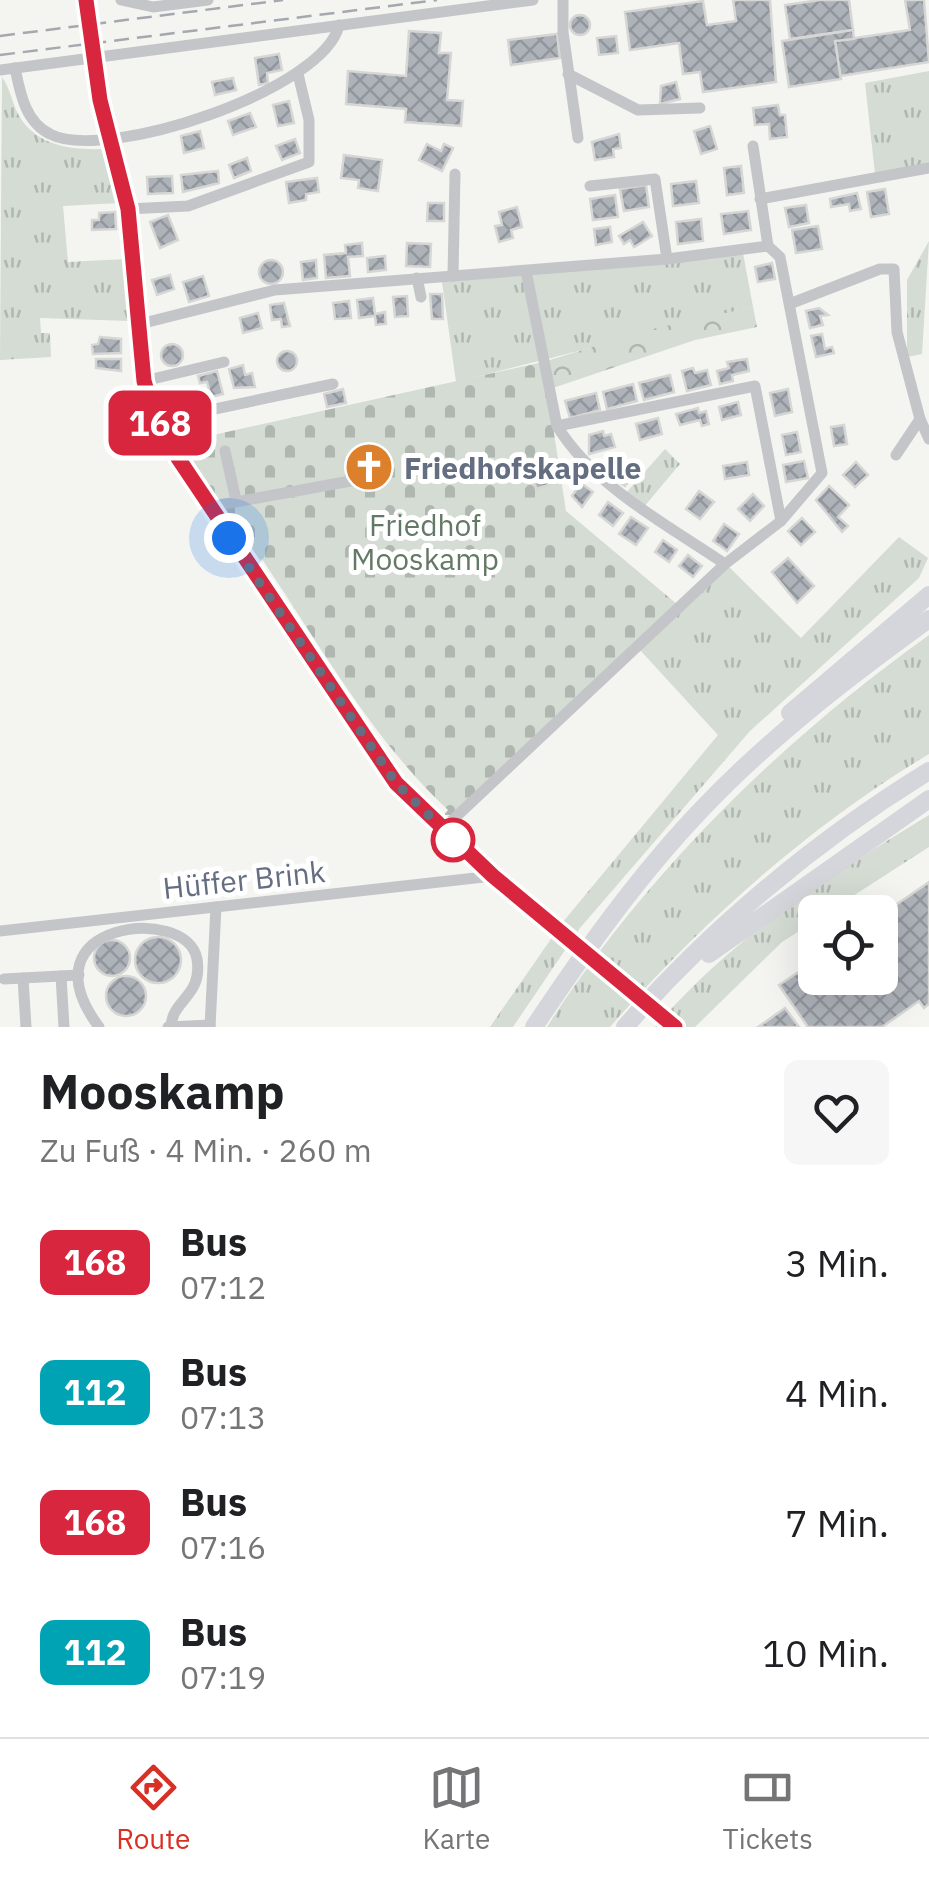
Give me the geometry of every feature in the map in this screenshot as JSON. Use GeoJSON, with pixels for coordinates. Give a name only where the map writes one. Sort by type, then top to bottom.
{"type":"FeatureCollection","features":[{"type":"Feature","properties":{"kind":"highway"},"geometry":{"type":"LineString","coordinates":[[534,1027],[608,922],[700,812],[752,760],[789,714],[891,623],[929,583]]}},
{"type":"Feature","properties":{"kind":"highway"},"geometry":{"type":"LineString","coordinates":[[891,623],[929,595]]}},
{"type":"Feature","properties":{"kind":"highway"},"geometry":{"type":"LineString","coordinates":[[752,760],[929,619]]}},
{"type":"Feature","properties":{"kind":"highway"},"geometry":{"type":"LineString","coordinates":[[624,1027],[666,982],[792,868],[929,771]]}},
{"type":"Feature","properties":{"kind":"highway"},"geometry":{"type":"LineString","coordinates":[[666,982],[891,822],[929,802]]}},
{"type":"Feature","properties":{"kind":"street"},"geometry":{"type":"LineString","coordinates":[[120,0],[153,7],[208,0]]}},
{"type":"Feature","properties":{"kind":"street"},"geometry":{"type":"LineString","coordinates":[[0,70],[534,0]]}},
{"type":"Feature","properties":{"kind":"street"},"geometry":{"type":"LineString","coordinates":[[563,0],[568,74],[578,138]]}},
{"type":"Feature","properties":{"kind":"street"},"geometry":{"type":"LineString","coordinates":[[86,1],[96,80],[128,209],[144,381],[158,420],[208,507],[396,783],[493,876],[675,1027]]}},
{"type":"Feature","properties":{"kind":"street"},"geometry":{"type":"LineString","coordinates":[[15,68],[30,115],[46,133],[85,141],[185,123],[269,92],[298,74],[336,38],[338,25]]}},
{"type":"Feature","properties":{"kind":"street"},"geometry":{"type":"LineString","coordinates":[[128,209],[188,206],[310,162],[309,120],[298,74]]}},
{"type":"Feature","properties":{"kind":"street"},"geometry":{"type":"LineString","coordinates":[[568,74],[638,110],[700,108]]}},
{"type":"Feature","properties":{"kind":"street"},"geometry":{"type":"LineString","coordinates":[[444,830],[725,564],[780,521],[822,473],[792,302],[780,257],[768,246],[753,146]]}},
{"type":"Feature","properties":{"kind":"street"},"geometry":{"type":"LineString","coordinates":[[760,199],[929,168]]}},
{"type":"Feature","properties":{"kind":"street"},"geometry":{"type":"LineString","coordinates":[[453,276],[456,174]]}},
{"type":"Feature","properties":{"kind":"street"},"geometry":{"type":"LineString","coordinates":[[590,186],[654,179],[667,259]]}},
{"type":"Feature","properties":{"kind":"street"},"geometry":{"type":"LineString","coordinates":[[136,325],[275,290],[667,259],[768,246]]}},
{"type":"Feature","properties":{"kind":"street"},"geometry":{"type":"LineString","coordinates":[[792,302],[880,269],[894,269],[899,342],[929,439]]}},
{"type":"Feature","properties":{"kind":"street"},"geometry":{"type":"LineString","coordinates":[[526,271],[557,426],[580,460],[725,564]]}},
{"type":"Feature","properties":{"kind":"street"},"geometry":{"type":"LineString","coordinates":[[416,278],[420,297]]}},
{"type":"Feature","properties":{"kind":"street"},"geometry":{"type":"LineString","coordinates":[[144,381],[224,362]]}},
{"type":"Feature","properties":{"kind":"street"},"geometry":{"type":"LineString","coordinates":[[158,420],[333,384]]}},
{"type":"Feature","properties":{"kind":"street"},"geometry":{"type":"LineString","coordinates":[[557,426],[755,386],[780,521]]}},
{"type":"Feature","properties":{"kind":"street"},"geometry":{"type":"LineString","coordinates":[[896,455],[920,420]]}},
{"type":"Feature","properties":{"kind":"street"},"geometry":{"type":"LineString","coordinates":[[225,451],[236,500]]}},
{"type":"Feature","properties":{"kind":"street"},"geometry":{"type":"LineString","coordinates":[[208,507],[356,480]]}},
{"type":"Feature","properties":{"kind":"street","name":"Hüffer Brink"},"geometry":{"type":"LineString","coordinates":[[0,930],[493,876]]}},
{"type":"Feature","properties":{"kind":"street"},"geometry":{"type":"LineString","coordinates":[[99,1027],[79,975],[88,946],[102,934],[165,929],[184,937],[195,952],[198,974],[192,996],[172,1015],[170,1027],[210,1026],[216,907]]}},
{"type":"Feature","properties":{"kind":"street"},"geometry":{"type":"LineString","coordinates":[[4,980],[79,975]]}},
{"type":"Feature","properties":{"kind":"street"},"geometry":{"type":"LineString","coordinates":[[61,976],[64,1027]]}},
{"type":"Feature","properties":{"kind":"street"},"geometry":{"type":"LineString","coordinates":[[23,978],[26,1027]]}},
{"type":"Feature","properties":{"kind":"green space"},"geometry":{"type":"Polygon","coordinates":[[[929,71],[929,165],[875,174],[865,83],[929,71]]]}},
{"type":"Feature","properties":{"kind":"green space"},"geometry":{"type":"Polygon","coordinates":[[[2,77],[18,114],[34,133],[66,147],[103,149],[116,165],[120,203],[63,206],[68,262],[126,259],[130,321],[40,318],[41,333],[50,333],[51,357],[0,360],[2,77]]]}},
{"type":"Feature","properties":{"kind":"green space"},"geometry":{"type":"Polygon","coordinates":[[[929,241],[922,354],[907,357],[907,280],[929,241]]]}},
{"type":"Feature","properties":{"kind":"green space"},"geometry":{"type":"Polygon","coordinates":[[[743,253],[753,307],[456,382],[442,282],[743,253]]]}},
{"type":"Feature","properties":{"kind":"green space"},"geometry":{"type":"Polygon","coordinates":[[[753,307],[757,327],[695,340],[547,390],[543,362],[652,329],[753,307]]]}},
{"type":"Feature","properties":{"kind":"green space","name":"Friedhof Mooskamp"},"geometry":{"type":"Polygon","coordinates":[[[543,362],[566,511],[684,610],[453,815],[444,815],[448,810],[371,722],[262,559],[255,562],[177,443],[543,362]]]}},
{"type":"Feature","properties":{"kind":"green space"},"geometry":{"type":"Polygon","coordinates":[[[665,449],[680,464],[643,508],[625,494],[665,449]]]}},
{"type":"Feature","properties":{"kind":"green space"},"geometry":{"type":"Polygon","coordinates":[[[899,537],[928,558],[919,578],[750,731],[580,928],[513,1027],[490,1027],[562,923],[718,735],[640,650],[729,567],[801,638],[899,537]]]}},
{"type":"Feature","properties":{"kind":"green space"},"geometry":{"type":"Polygon","coordinates":[[[929,635],[929,754],[841,812],[759,878],[682,950],[610,1027],[547,1027],[628,915],[720,813],[821,720],[929,635]]]}},
{"type":"Feature","properties":{"kind":"green space"},"geometry":{"type":"Polygon","coordinates":[[[929,815],[929,847],[854,895],[805,895],[929,815]]]}},
{"type":"Feature","properties":{"kind":"green space"},"geometry":{"type":"Polygon","coordinates":[[[798,900],[798,932],[782,942],[695,1027],[655,1027],[716,964],[798,900]]]}},
{"type":"Feature","properties":{"kind":"building"},"geometry":{"type":"Polygon","coordinates":[[[733,0],[770,0],[776,82],[703,92],[700,72],[683,74],[679,43],[630,50],[625,12],[703,1],[707,25],[736,21],[733,0]]]}},
{"type":"Feature","properties":{"kind":"building"},"geometry":{"type":"Polygon","coordinates":[[[849,0],[853,30],[790,39],[785,5],[849,0]]]}},
{"type":"Feature","properties":{"kind":"building"},"geometry":{"type":"Polygon","coordinates":[[[905,0],[924,0],[929,62],[840,76],[835,41],[910,30],[905,0]]]}},
{"type":"Feature","properties":{"kind":"building"},"geometry":{"type":"Polygon","coordinates":[[[580,15],[590,25],[580,35],[570,25],[580,15]]]}},
{"type":"Feature","properties":{"kind":"building"},"geometry":{"type":"Polygon","coordinates":[[[853,30],[854,39],[835,41],[841,79],[789,87],[782,41],[853,30]]]}},
{"type":"Feature","properties":{"kind":"building"},"geometry":{"type":"Polygon","coordinates":[[[409,31],[441,33],[439,53],[451,53],[447,100],[463,101],[461,126],[405,122],[406,109],[346,104],[348,71],[406,76],[409,31]]]}},
{"type":"Feature","properties":{"kind":"building"},"geometry":{"type":"Polygon","coordinates":[[[557,34],[560,58],[511,65],[508,40],[557,34]]]}},
{"type":"Feature","properties":{"kind":"building"},"geometry":{"type":"Polygon","coordinates":[[[616,36],[618,53],[599,55],[597,38],[616,36]]]}},
{"type":"Feature","properties":{"kind":"building"},"geometry":{"type":"Polygon","coordinates":[[[279,54],[282,70],[267,73],[268,83],[259,85],[255,58],[279,54]]]}},
{"type":"Feature","properties":{"kind":"building"},"geometry":{"type":"Polygon","coordinates":[[[233,78],[236,90],[215,95],[212,82],[233,78]]]}},
{"type":"Feature","properties":{"kind":"building"},"geometry":{"type":"Polygon","coordinates":[[[676,82],[680,99],[660,104],[661,86],[676,82]]]}},
{"type":"Feature","properties":{"kind":"building"},"geometry":{"type":"Polygon","coordinates":[[[289,101],[294,123],[278,126],[273,105],[289,101]]]}},
{"type":"Feature","properties":{"kind":"building"},"geometry":{"type":"Polygon","coordinates":[[[778,105],[780,115],[785,115],[787,137],[770,139],[769,124],[755,125],[753,108],[778,105]]]}},
{"type":"Feature","properties":{"kind":"building"},"geometry":{"type":"Polygon","coordinates":[[[250,113],[256,127],[233,135],[228,121],[250,113]]]}},
{"type":"Feature","properties":{"kind":"building"},"geometry":{"type":"Polygon","coordinates":[[[710,126],[717,149],[701,154],[694,131],[710,126]]]}},
{"type":"Feature","properties":{"kind":"building"},"geometry":{"type":"Polygon","coordinates":[[[200,131],[204,148],[184,153],[181,136],[200,131]]]}},
{"type":"Feature","properties":{"kind":"building"},"geometry":{"type":"Polygon","coordinates":[[[619,134],[621,148],[613,149],[614,157],[595,160],[592,142],[619,134]]]}},
{"type":"Feature","properties":{"kind":"building"},"geometry":{"type":"Polygon","coordinates":[[[295,139],[300,153],[282,160],[276,146],[295,139]]]}},
{"type":"Feature","properties":{"kind":"building"},"geometry":{"type":"Polygon","coordinates":[[[427,144],[441,151],[444,144],[453,148],[442,171],[419,160],[427,144]]]}},
{"type":"Feature","properties":{"kind":"building"},"geometry":{"type":"Polygon","coordinates":[[[344,155],[382,160],[378,191],[358,188],[359,180],[341,178],[344,155]]]}},
{"type":"Feature","properties":{"kind":"building"},"geometry":{"type":"Polygon","coordinates":[[[247,158],[251,171],[234,178],[229,165],[247,158]]]}},
{"type":"Feature","properties":{"kind":"building"},"geometry":{"type":"Polygon","coordinates":[[[741,166],[744,193],[727,195],[724,168],[741,166]]]}},
{"type":"Feature","properties":{"kind":"building"},"geometry":{"type":"Polygon","coordinates":[[[218,171],[219,183],[183,192],[181,175],[218,171]]]}},
{"type":"Feature","properties":{"kind":"building"},"geometry":{"type":"Polygon","coordinates":[[[172,176],[173,193],[148,194],[147,177],[172,176]]]}},
{"type":"Feature","properties":{"kind":"building"},"geometry":{"type":"Polygon","coordinates":[[[317,178],[319,192],[306,194],[306,200],[289,203],[286,182],[317,178]]]}},
{"type":"Feature","properties":{"kind":"building"},"geometry":{"type":"Polygon","coordinates":[[[696,181],[699,203],[673,206],[671,184],[696,181]]]}},
{"type":"Feature","properties":{"kind":"building"},"geometry":{"type":"Polygon","coordinates":[[[646,185],[649,207],[624,211],[620,189],[646,185]]]}},
{"type":"Feature","properties":{"kind":"building"},"geometry":{"type":"Polygon","coordinates":[[[885,189],[889,214],[871,217],[867,192],[885,189]]]}},
{"type":"Feature","properties":{"kind":"building"},"geometry":{"type":"Polygon","coordinates":[[[857,193],[861,209],[850,211],[849,204],[831,207],[830,199],[857,193]]]}},
{"type":"Feature","properties":{"kind":"building"},"geometry":{"type":"Polygon","coordinates":[[[615,195],[618,217],[593,220],[590,199],[615,195]]]}},
{"type":"Feature","properties":{"kind":"building"},"geometry":{"type":"Polygon","coordinates":[[[428,203],[444,203],[444,221],[427,221],[428,203]]]}},
{"type":"Feature","properties":{"kind":"building"},"geometry":{"type":"Polygon","coordinates":[[[806,205],[809,223],[789,227],[785,208],[806,205]]]}},
{"type":"Feature","properties":{"kind":"building"},"geometry":{"type":"Polygon","coordinates":[[[517,207],[522,227],[511,230],[513,238],[499,242],[495,226],[502,225],[499,212],[517,207]]]}},
{"type":"Feature","properties":{"kind":"building"},"geometry":{"type":"Polygon","coordinates":[[[748,211],[751,230],[724,234],[721,214],[748,211]]]}},
{"type":"Feature","properties":{"kind":"building"},"geometry":{"type":"Polygon","coordinates":[[[115,212],[116,229],[92,230],[92,220],[99,220],[99,213],[115,212]]]}},
{"type":"Feature","properties":{"kind":"building"},"geometry":{"type":"Polygon","coordinates":[[[168,215],[178,240],[160,248],[150,222],[168,215]]]}},
{"type":"Feature","properties":{"kind":"building"},"geometry":{"type":"Polygon","coordinates":[[[701,219],[703,241],[678,244],[676,222],[701,219]]]}},
{"type":"Feature","properties":{"kind":"building"},"geometry":{"type":"Polygon","coordinates":[[[643,222],[652,236],[634,247],[630,240],[624,244],[619,236],[643,222]]]}},
{"type":"Feature","properties":{"kind":"building"},"geometry":{"type":"Polygon","coordinates":[[[818,226],[822,249],[796,253],[792,230],[818,226]]]}},
{"type":"Feature","properties":{"kind":"building"},"geometry":{"type":"Polygon","coordinates":[[[610,227],[612,242],[596,245],[594,229],[610,227]]]}},
{"type":"Feature","properties":{"kind":"building"},"geometry":{"type":"Polygon","coordinates":[[[362,243],[363,256],[348,257],[350,276],[326,278],[324,255],[346,253],[345,245],[362,243]]]}},
{"type":"Feature","properties":{"kind":"building"},"geometry":{"type":"Polygon","coordinates":[[[407,243],[431,244],[430,267],[406,266],[407,243]]]}},
{"type":"Feature","properties":{"kind":"building"},"geometry":{"type":"Polygon","coordinates":[[[385,256],[386,270],[368,272],[367,258],[385,256]]]}},
{"type":"Feature","properties":{"kind":"building"},"geometry":{"type":"Polygon","coordinates":[[[271,260],[280,263],[280,281],[271,284],[262,281],[259,272],[262,263],[271,260]]]}},
{"type":"Feature","properties":{"kind":"building"},"geometry":{"type":"Polygon","coordinates":[[[316,260],[317,278],[303,280],[301,262],[316,260]]]}},
{"type":"Feature","properties":{"kind":"building"},"geometry":{"type":"Polygon","coordinates":[[[772,263],[775,279],[758,282],[755,267],[772,263]]]}},
{"type":"Feature","properties":{"kind":"building"},"geometry":{"type":"Polygon","coordinates":[[[170,275],[174,289],[157,295],[152,280],[170,275]]]}},
{"type":"Feature","properties":{"kind":"building"},"geometry":{"type":"Polygon","coordinates":[[[203,276],[209,296],[189,302],[183,282],[203,276]]]}},
{"type":"Feature","properties":{"kind":"building"},"geometry":{"type":"Polygon","coordinates":[[[430,294],[442,294],[443,319],[432,319],[430,294]]]}},
{"type":"Feature","properties":{"kind":"building"},"geometry":{"type":"Polygon","coordinates":[[[407,296],[408,316],[395,317],[393,297],[407,296]]]}},
{"type":"Feature","properties":{"kind":"building"},"geometry":{"type":"Polygon","coordinates":[[[373,298],[375,314],[385,312],[386,324],[376,325],[375,316],[359,318],[357,300],[373,298]]]}},
{"type":"Feature","properties":{"kind":"building"},"geometry":{"type":"Polygon","coordinates":[[[349,301],[351,318],[335,319],[333,303],[349,301]]]}},
{"type":"Feature","properties":{"kind":"building"},"geometry":{"type":"Polygon","coordinates":[[[284,303],[290,326],[282,327],[281,319],[272,320],[270,305],[284,303]]]}},
{"type":"Feature","properties":{"kind":"building"},"geometry":{"type":"Polygon","coordinates":[[[819,308],[828,315],[820,316],[823,325],[810,328],[806,311],[819,308]]]}},
{"type":"Feature","properties":{"kind":"building"},"geometry":{"type":"Polygon","coordinates":[[[258,313],[262,328],[243,333],[240,318],[258,313]]]}},
{"type":"Feature","properties":{"kind":"building"},"geometry":{"type":"Polygon","coordinates":[[[822,334],[825,349],[832,347],[834,353],[816,357],[811,336],[822,334]]]}},
{"type":"Feature","properties":{"kind":"building"},"geometry":{"type":"Polygon","coordinates":[[[100,337],[121,339],[121,353],[93,354],[92,345],[98,344],[100,337]]]}},
{"type":"Feature","properties":{"kind":"building"},"geometry":{"type":"Polygon","coordinates":[[[172,344],[183,355],[172,366],[161,355],[172,344]]]}},
{"type":"Feature","properties":{"kind":"building"},"geometry":{"type":"Polygon","coordinates":[[[287,351],[297,361],[287,371],[277,361],[287,351]]]}},
{"type":"Feature","properties":{"kind":"building"},"geometry":{"type":"Polygon","coordinates":[[[96,359],[121,359],[121,371],[96,368],[96,359]]]}},
{"type":"Feature","properties":{"kind":"building"},"geometry":{"type":"Polygon","coordinates":[[[747,359],[749,371],[732,375],[733,381],[720,384],[717,371],[729,368],[727,362],[747,359]]]}},
{"type":"Feature","properties":{"kind":"building"},"geometry":{"type":"Polygon","coordinates":[[[243,365],[245,375],[252,373],[255,387],[234,388],[229,369],[243,365]]]}},
{"type":"Feature","properties":{"kind":"building"},"geometry":{"type":"Polygon","coordinates":[[[693,368],[695,373],[707,370],[711,385],[687,391],[682,371],[693,368]]]}},
{"type":"Feature","properties":{"kind":"building"},"geometry":{"type":"Polygon","coordinates":[[[217,371],[223,394],[211,397],[207,382],[200,383],[198,376],[217,371]]]}},
{"type":"Feature","properties":{"kind":"building"},"geometry":{"type":"Polygon","coordinates":[[[670,375],[674,392],[644,400],[639,383],[670,375]]]}},
{"type":"Feature","properties":{"kind":"building"},"geometry":{"type":"Polygon","coordinates":[[[633,384],[637,401],[607,409],[603,392],[633,384]]]}},
{"type":"Feature","properties":{"kind":"building"},"geometry":{"type":"Polygon","coordinates":[[[343,389],[346,403],[327,407],[324,394],[343,389]]]}},
{"type":"Feature","properties":{"kind":"building"},"geometry":{"type":"Polygon","coordinates":[[[788,389],[792,412],[775,416],[770,393],[788,389]]]}},
{"type":"Feature","properties":{"kind":"building"},"geometry":{"type":"Polygon","coordinates":[[[596,393],[600,410],[570,418],[565,401],[596,393]]]}},
{"type":"Feature","properties":{"kind":"building"},"geometry":{"type":"Polygon","coordinates":[[[738,402],[741,415],[722,420],[719,407],[738,402]]]}},
{"type":"Feature","properties":{"kind":"building"},"geometry":{"type":"Polygon","coordinates":[[[698,408],[699,413],[706,411],[709,424],[702,426],[700,420],[680,425],[676,414],[698,408]]]}},
{"type":"Feature","properties":{"kind":"building"},"geometry":{"type":"Polygon","coordinates":[[[201,417],[208,419],[208,433],[201,435],[194,433],[192,426],[194,419],[201,417]]]}},
{"type":"Feature","properties":{"kind":"building"},"geometry":{"type":"Polygon","coordinates":[[[658,418],[662,434],[640,440],[636,424],[658,418]]]}},
{"type":"Feature","properties":{"kind":"building"},"geometry":{"type":"Polygon","coordinates":[[[844,425],[847,444],[834,446],[831,427],[844,425]]]}},
{"type":"Feature","properties":{"kind":"building"},"geometry":{"type":"Polygon","coordinates":[[[603,431],[604,436],[611,434],[615,447],[589,454],[589,435],[603,431]]]}},
{"type":"Feature","properties":{"kind":"building"},"geometry":{"type":"Polygon","coordinates":[[[797,432],[801,452],[786,455],[782,435],[797,432]]]}},
{"type":"Feature","properties":{"kind":"building","name":"Friedhofskapelle"},"geometry":{"type":"Polygon","coordinates":[[[375,453],[380,478],[364,481],[361,467],[347,473],[344,459],[375,453]]]}},
{"type":"Feature","properties":{"kind":"building"},"geometry":{"type":"Polygon","coordinates":[[[804,461],[808,478],[786,482],[783,465],[804,461]]]}},
{"type":"Feature","properties":{"kind":"building"},"geometry":{"type":"Polygon","coordinates":[[[618,462],[634,474],[625,486],[608,474],[618,462]]]}},
{"type":"Feature","properties":{"kind":"building"},"geometry":{"type":"Polygon","coordinates":[[[747,462],[749,475],[725,479],[723,466],[747,462]]]}},
{"type":"Feature","properties":{"kind":"building"},"geometry":{"type":"Polygon","coordinates":[[[856,462],[868,475],[855,487],[843,475],[856,462]]]}},
{"type":"Feature","properties":{"kind":"building"},"geometry":{"type":"Polygon","coordinates":[[[554,473],[555,483],[536,489],[534,475],[554,473]]]}},
{"type":"Feature","properties":{"kind":"building"},"geometry":{"type":"Polygon","coordinates":[[[581,483],[593,492],[582,507],[572,496],[581,483]]]}},
{"type":"Feature","properties":{"kind":"building"},"geometry":{"type":"Polygon","coordinates":[[[829,486],[849,505],[838,517],[848,526],[842,532],[816,500],[829,486]]]}},
{"type":"Feature","properties":{"kind":"building"},"geometry":{"type":"Polygon","coordinates":[[[699,491],[714,502],[700,519],[686,509],[699,491]]]}},
{"type":"Feature","properties":{"kind":"building"},"geometry":{"type":"Polygon","coordinates":[[[753,494],[764,506],[750,521],[738,509],[753,494]]]}},
{"type":"Feature","properties":{"kind":"building"},"geometry":{"type":"Polygon","coordinates":[[[608,502],[623,513],[613,526],[599,515],[608,502]]]}},
{"type":"Feature","properties":{"kind":"building"},"geometry":{"type":"Polygon","coordinates":[[[631,517],[648,528],[636,545],[619,534],[631,517]]]}},
{"type":"Feature","properties":{"kind":"building"},"geometry":{"type":"Polygon","coordinates":[[[802,518],[815,532],[801,545],[788,531],[802,518]]]}},
{"type":"Feature","properties":{"kind":"building"},"geometry":{"type":"Polygon","coordinates":[[[724,524],[739,534],[727,551],[713,541],[724,524]]]}},
{"type":"Feature","properties":{"kind":"building"},"geometry":{"type":"Polygon","coordinates":[[[663,540],[677,550],[669,562],[655,552],[663,540]]]}},
{"type":"Feature","properties":{"kind":"building"},"geometry":{"type":"Polygon","coordinates":[[[688,555],[702,566],[693,577],[679,566],[688,555]]]}},
{"type":"Feature","properties":{"kind":"building"},"geometry":{"type":"Polygon","coordinates":[[[788,558],[814,586],[797,603],[772,572],[788,558]]]}},
{"type":"Feature","properties":{"kind":"building"},"geometry":{"type":"Polygon","coordinates":[[[929,882],[929,1004],[924,1008],[919,1001],[882,1027],[808,1027],[779,985],[798,972],[798,995],[898,995],[898,904],[929,882]]]}},
{"type":"Feature","properties":{"kind":"building"},"geometry":{"type":"Polygon","coordinates":[[[158,937],[175,943],[181,960],[175,977],[158,983],[141,977],[135,960],[141,943],[158,937]]]}},
{"type":"Feature","properties":{"kind":"building"},"geometry":{"type":"Polygon","coordinates":[[[112,940],[125,945],[130,958],[125,971],[112,976],[99,971],[94,958],[99,945],[112,940]]]}},
{"type":"Feature","properties":{"kind":"building"},"geometry":{"type":"Polygon","coordinates":[[[126,976],[140,982],[146,996],[140,1010],[126,1016],[112,1010],[106,996],[112,982],[126,976]]]}},
{"type":"Feature","properties":{"kind":"building"},"geometry":{"type":"Polygon","coordinates":[[[785,1008],[799,1027],[758,1027],[785,1008]]]}},
{"type":"Feature","properties":{"kind":"railway"},"geometry":{"type":"LineString","coordinates":[[0,36],[283,0]]}},
{"type":"Feature","properties":{"kind":"railway"},"geometry":{"type":"LineString","coordinates":[[0,55],[437,0]]}},
{"type":"Feature","properties":{"kind":"bus line","name":"168"},"geometry":{"type":"LineString","coordinates":[[86,0],[100,100],[122,170],[128,209],[144,381],[152,408],[178,458],[396,783],[493,876],[675,1027]]}},
{"type":"Feature","properties":{"kind":"place","name":"Friedhofskapelle"},"geometry":{"type":"Point","coordinates":[369,467]}},
{"type":"Feature","properties":{"kind":"route"},"geometry":{"type":"LineString","coordinates":[[229,538],[396,783],[460,846],[453,840]]}}]}
